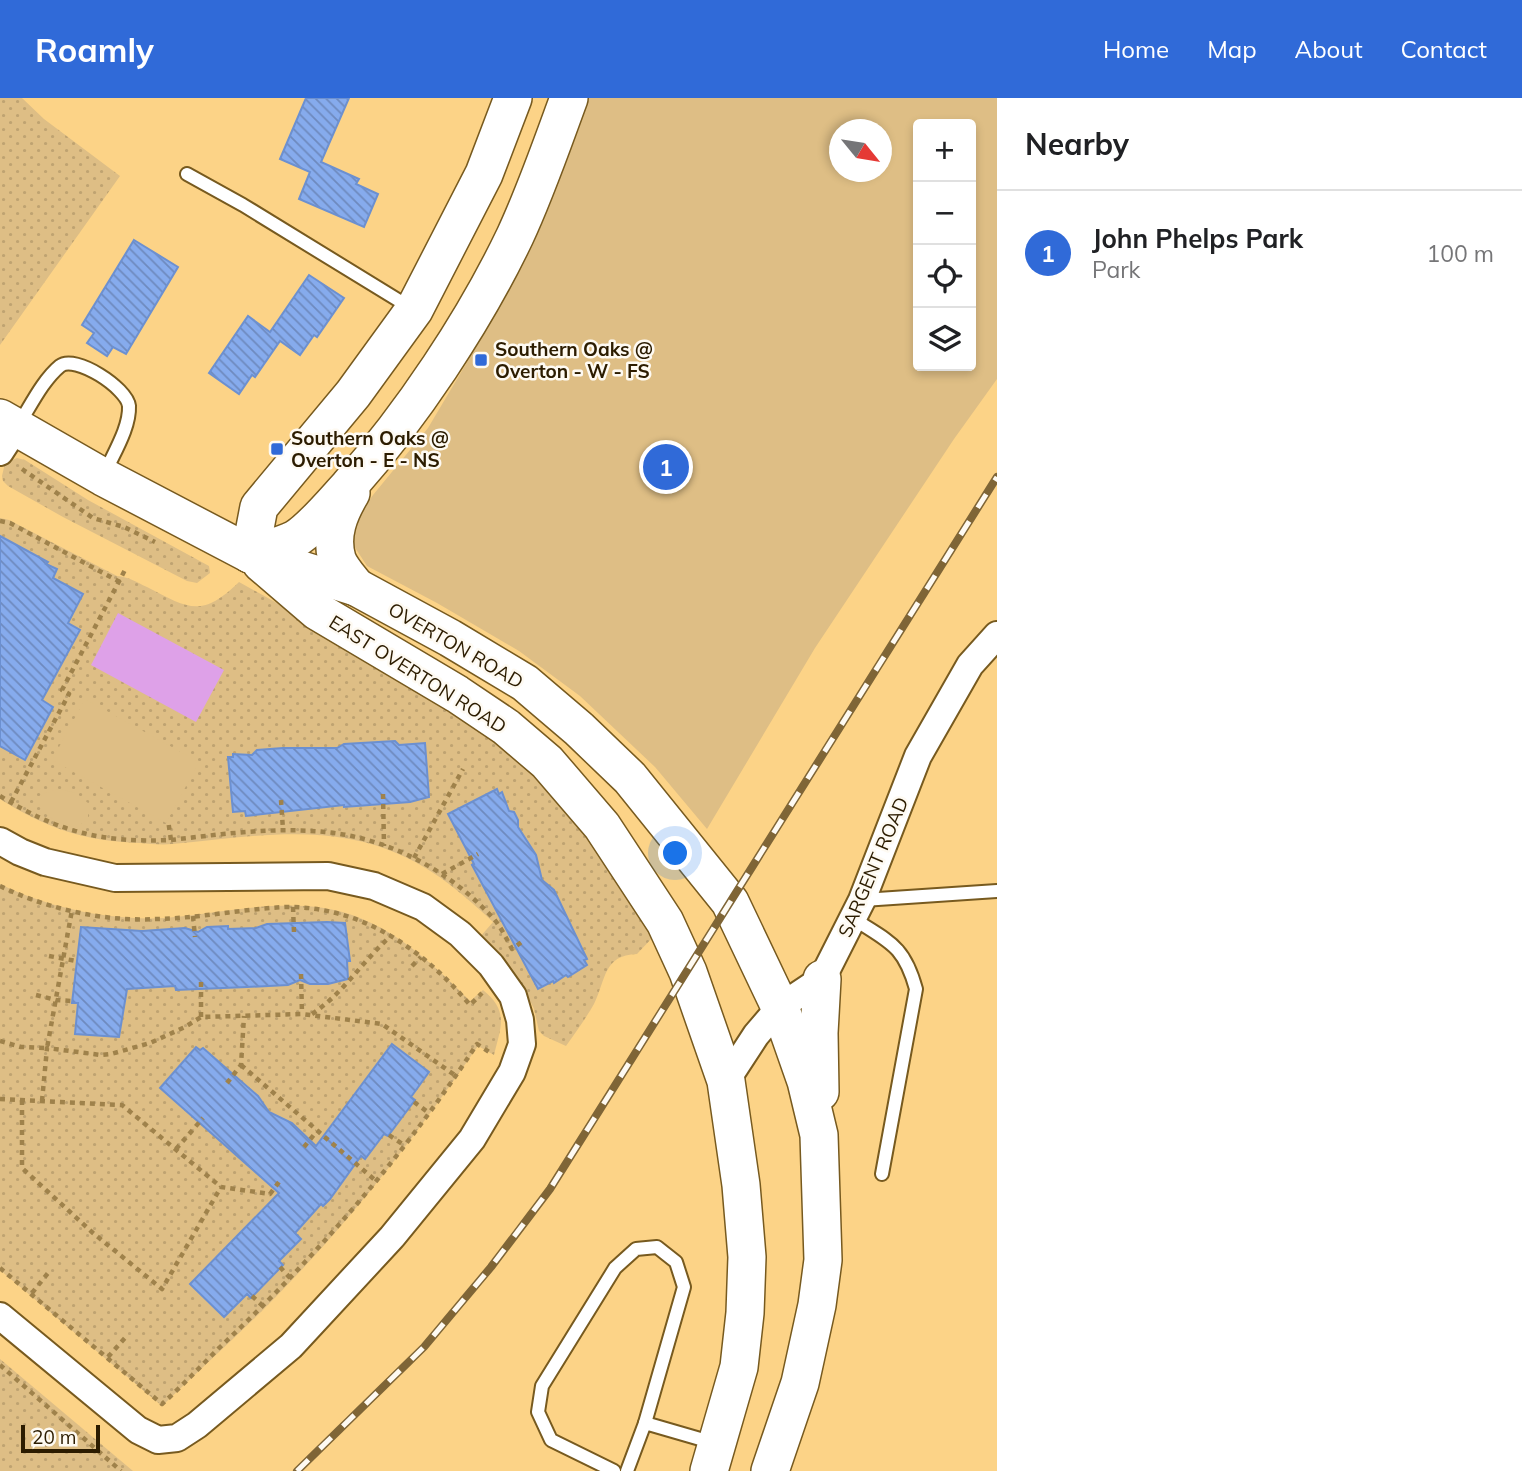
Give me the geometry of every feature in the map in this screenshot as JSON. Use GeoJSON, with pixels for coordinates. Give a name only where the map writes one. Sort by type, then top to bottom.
{"type":"FeatureCollection","features":[{"type":"Feature","properties":{"kind":"street"},"geometry":{"type":"LineString","coordinates":[[250,554],[259,507],[353,394],[414,310],[484,174],[513,98]]}},
{"type":"Feature","properties":{"kind":"street"},"geometry":{"type":"LineString","coordinates":[[356,587],[337,560],[334,534],[342,508],[369,463],[459,336],[487,291],[539,180],[569,98]]}},
{"type":"Feature","properties":{"kind":"street"},"geometry":{"type":"LineString","coordinates":[[414,310],[459,336]]}},
{"type":"Feature","properties":{"kind":"street","name":"OVERTON ROAD"},"geometry":{"type":"LineString","coordinates":[[9,442],[103,477],[250,554],[356,587],[525,683],[579,729],[630,778],[730,902],[780,1007],[806,1081],[819,1135],[823,1260],[817,1304],[800,1383],[770,1471]]}},
{"type":"Feature","properties":{"kind":"street"},"geometry":{"type":"LineString","coordinates":[[250,554],[296,538],[369,463]]}},
{"type":"Feature","properties":{"kind":"street","name":"EAST OVERTON ROAD"},"geometry":{"type":"LineString","coordinates":[[250,554],[317,611],[457,694],[506,727],[547,762],[602,826],[665,922],[688,972],[726,1080],[741,1185],[747,1257],[740,1367],[713,1458]]}},
{"type":"Feature","properties":{"kind":"street","name":"SARGENT ROAD"},"geometry":{"type":"LineString","coordinates":[[726,1080],[756,1035],[780,1007],[822,979],[858,910],[918,756],[970,665],[997,635]]}},
{"type":"Feature","properties":{"kind":"street"},"geometry":{"type":"LineString","coordinates":[[0,841],[44,862],[115,878],[328,876],[374,886],[423,907],[460,934],[491,965],[513,996],[520,1020],[522,1044],[512,1072],[472,1139],[392,1237],[291,1346],[197,1425],[177,1438],[158,1440],[138,1430],[0,1316]]}},
{"type":"Feature","properties":{"kind":"street"},"geometry":{"type":"LineString","coordinates":[[819,1135],[822,979]]}},
{"type":"Feature","properties":{"kind":"lane"},"geometry":{"type":"LineString","coordinates":[[187,174],[254,211],[414,310]]}},
{"type":"Feature","properties":{"kind":"lane"},"geometry":{"type":"LineString","coordinates":[[9,442],[45,384],[61,365],[69,362],[78,364],[119,389],[129,405],[126,425],[103,477]]}},
{"type":"Feature","properties":{"kind":"lane"},"geometry":{"type":"LineString","coordinates":[[858,910],[997,891]]}},
{"type":"Feature","properties":{"kind":"lane"},"geometry":{"type":"LineString","coordinates":[[858,910],[896,947],[910,966],[916,989],[882,1174]]}},
{"type":"Feature","properties":{"kind":"lane"},"geometry":{"type":"LineString","coordinates":[[614,1471],[551,1440],[538,1412],[541,1387],[615,1268],[636,1249],[657,1247],[676,1262],[684,1287],[645,1423],[627,1471]]}},
{"type":"Feature","properties":{"kind":"lane"},"geometry":{"type":"LineString","coordinates":[[645,1423],[713,1458]]}},
{"type":"Feature","properties":{"kind":"path"},"geometry":{"type":"LineString","coordinates":[[9,442],[93,518],[124,527],[159,545]]}},
{"type":"Feature","properties":{"kind":"path"},"geometry":{"type":"LineString","coordinates":[[0,521],[10,523],[120,582]]}},
{"type":"Feature","properties":{"kind":"path"},"geometry":{"type":"LineString","coordinates":[[11,802],[69,694],[62,690],[127,568]]}},
{"type":"Feature","properties":{"kind":"path"},"geometry":{"type":"LineString","coordinates":[[414,858],[463,769]]}},
{"type":"Feature","properties":{"kind":"path"},"geometry":{"type":"LineString","coordinates":[[383,794],[384,846]]}},
{"type":"Feature","properties":{"kind":"path"},"geometry":{"type":"LineString","coordinates":[[0,796],[24,811],[60,827],[112,839],[171,840],[168,820]]}},
{"type":"Feature","properties":{"kind":"path"},"geometry":{"type":"LineString","coordinates":[[281,800],[283,830]]}},
{"type":"Feature","properties":{"kind":"path"},"geometry":{"type":"LineString","coordinates":[[442,874],[478,854]]}},
{"type":"Feature","properties":{"kind":"path"},"geometry":{"type":"LineString","coordinates":[[0,886],[21,896],[72,910],[121,919],[154,920],[293,907],[345,915],[392,935],[421,957],[470,1005],[484,991],[490,998]]}},
{"type":"Feature","properties":{"kind":"path"},"geometry":{"type":"LineString","coordinates":[[293,907],[294,933]]}},
{"type":"Feature","properties":{"kind":"path"},"geometry":{"type":"LineString","coordinates":[[42,1101],[47,1048],[72,910]]}},
{"type":"Feature","properties":{"kind":"path"},"geometry":{"type":"LineString","coordinates":[[193,916],[195,937]]}},
{"type":"Feature","properties":{"kind":"path"},"geometry":{"type":"LineString","coordinates":[[311,1015],[338,994],[392,935]]}},
{"type":"Feature","properties":{"kind":"path"},"geometry":{"type":"LineString","coordinates":[[49,956],[76,961]]}},
{"type":"Feature","properties":{"kind":"path"},"geometry":{"type":"LineString","coordinates":[[412,966],[421,957]]}},
{"type":"Feature","properties":{"kind":"path"},"geometry":{"type":"LineString","coordinates":[[301,974],[302,1014]]}},
{"type":"Feature","properties":{"kind":"path"},"geometry":{"type":"LineString","coordinates":[[201,979],[201,1017]]}},
{"type":"Feature","properties":{"kind":"path"},"geometry":{"type":"LineString","coordinates":[[36,995],[72,1001]]}},
{"type":"Feature","properties":{"kind":"path"},"geometry":{"type":"LineString","coordinates":[[0,1041],[22,1047],[101,1055],[122,1052],[173,1033],[201,1017],[302,1014],[382,1024],[456,1076]]}},
{"type":"Feature","properties":{"kind":"path"},"geometry":{"type":"LineString","coordinates":[[227,1083],[241,1065],[244,1016]]}},
{"type":"Feature","properties":{"kind":"path"},"geometry":{"type":"LineString","coordinates":[[0,1268],[108,1357],[160,1404],[292,1279],[376,1181],[429,1113],[477,1044],[492,1054],[496,1044]]}},
{"type":"Feature","properties":{"kind":"path"},"geometry":{"type":"LineString","coordinates":[[241,1065],[376,1181]]}},
{"type":"Feature","properties":{"kind":"path"},"geometry":{"type":"LineString","coordinates":[[0,1099],[121,1105],[220,1187],[270,1194],[279,1182]]}},
{"type":"Feature","properties":{"kind":"path"},"geometry":{"type":"LineString","coordinates":[[22,1100],[22,1168],[93,1233],[162,1289],[220,1187]]}},
{"type":"Feature","properties":{"kind":"path"},"geometry":{"type":"LineString","coordinates":[[414,1102],[429,1113]]}},
{"type":"Feature","properties":{"kind":"path"},"geometry":{"type":"LineString","coordinates":[[176,1149],[203,1118]]}},
{"type":"Feature","properties":{"kind":"path"},"geometry":{"type":"LineString","coordinates":[[304,1147],[317,1132]]}},
{"type":"Feature","properties":{"kind":"path"},"geometry":{"type":"LineString","coordinates":[[389,1135],[404,1145]]}},
{"type":"Feature","properties":{"kind":"path"},"geometry":{"type":"LineString","coordinates":[[280,1268],[292,1279]]}},
{"type":"Feature","properties":{"kind":"path"},"geometry":{"type":"LineString","coordinates":[[32,1293],[48,1273]]}},
{"type":"Feature","properties":{"kind":"path"},"geometry":{"type":"LineString","coordinates":[[253,1296],[264,1307]]}},
{"type":"Feature","properties":{"kind":"path"},"geometry":{"type":"LineString","coordinates":[[108,1357],[125,1338]]}},
{"type":"Feature","properties":{"kind":"path"},"geometry":{"type":"LineString","coordinates":[[0,1365],[121,1471]]}},
{"type":"Feature","properties":{"kind":"shaded area"},"geometry":{"type":"Polygon","coordinates":[[[0,98],[22,98],[44,119],[120,176],[0,345],[0,98]]]}},
{"type":"Feature","properties":{"kind":"shaded area"},"geometry":{"type":"Polygon","coordinates":[[[589,98],[997,98],[997,379],[815,648],[707,829],[655,767],[580,696],[519,651],[367,566],[354,546],[353,524],[428,428],[479,342],[537,234],[589,98]]]}},
{"type":"Feature","properties":{"kind":"shaded area"},"geometry":{"type":"Polygon","coordinates":[[[17,458],[25,460],[88,500],[209,566],[210,573],[197,583],[187,581],[8,486],[2,476],[5,463],[17,458]]]}},
{"type":"Feature","properties":{"kind":"shaded area"},"geometry":{"type":"Polygon","coordinates":[[[0,518],[9,520],[117,576],[125,577],[185,605],[205,605],[215,601],[239,582],[365,652],[558,781],[654,936],[637,954],[618,959],[607,970],[594,1004],[566,1046],[539,1031],[534,1009],[524,988],[480,937],[493,922],[439,877],[403,856],[347,838],[318,835],[260,835],[164,844],[120,842],[67,832],[0,799],[0,518]]]}},
{"type":"Feature","properties":{"kind":"shaded area"},"geometry":{"type":"Polygon","coordinates":[[[118,613],[224,670],[196,722],[91,665],[118,613]]]}},
{"type":"Feature","properties":{"kind":"shaded area"},"geometry":{"type":"Polygon","coordinates":[[[85,699],[199,762],[166,823],[52,760],[85,699]]]}},
{"type":"Feature","properties":{"kind":"shaded area"},"geometry":{"type":"Polygon","coordinates":[[[59,789],[76,793],[88,803],[88,819],[76,828],[50,817],[39,805],[42,794],[59,789]]]}},
{"type":"Feature","properties":{"kind":"shaded area"},"geometry":{"type":"Polygon","coordinates":[[[0,884],[59,906],[123,917],[165,918],[285,906],[332,910],[372,923],[403,941],[470,1001],[483,990],[500,1012],[494,1055],[478,1046],[412,1137],[342,1225],[276,1296],[162,1406],[0,1270],[0,884]]]}},
{"type":"Feature","properties":{"kind":"shaded area"},"geometry":{"type":"Polygon","coordinates":[[[0,1359],[133,1471],[0,1471],[0,1359]]]}},
{"type":"Feature","properties":{"kind":"building"},"geometry":{"type":"Polygon","coordinates":[[[306,98],[349,98],[321,162],[359,179],[356,184],[378,194],[364,227],[299,199],[310,172],[280,159],[306,98]]]}},
{"type":"Feature","properties":{"kind":"building"},"geometry":{"type":"Polygon","coordinates":[[[134,240],[178,267],[126,354],[113,347],[107,356],[87,343],[94,333],[82,325],[134,240]]]}},
{"type":"Feature","properties":{"kind":"building"},"geometry":{"type":"Polygon","coordinates":[[[309,275],[344,298],[317,337],[314,335],[300,355],[280,341],[255,377],[252,375],[239,394],[209,373],[248,316],[270,332],[309,275]]]}},
{"type":"Feature","properties":{"kind":"building"},"geometry":{"type":"Polygon","coordinates":[[[0,536],[48,562],[46,564],[57,569],[53,578],[83,594],[68,623],[80,630],[42,700],[53,707],[25,760],[0,746],[0,536]]]}},
{"type":"Feature","properties":{"kind":"building"},"geometry":{"type":"Polygon","coordinates":[[[395,741],[399,745],[425,743],[429,797],[410,802],[344,805],[246,816],[245,811],[233,812],[228,757],[233,757],[233,754],[252,755],[257,750],[337,748],[344,744],[395,741]]]}},
{"type":"Feature","properties":{"kind":"building"},"geometry":{"type":"Polygon","coordinates":[[[497,789],[499,794],[502,792],[509,811],[514,812],[518,827],[536,855],[542,880],[554,890],[587,959],[584,960],[587,965],[568,977],[566,975],[538,989],[448,814],[497,789]]]}},
{"type":"Feature","properties":{"kind":"building"},"geometry":{"type":"Polygon","coordinates":[[[345,923],[350,961],[347,961],[348,979],[328,984],[310,984],[300,980],[288,985],[176,990],[175,986],[127,989],[119,1037],[75,1034],[78,1003],[72,1003],[81,927],[142,931],[185,928],[198,932],[207,927],[256,928],[267,924],[345,923]]]}},
{"type":"Feature","properties":{"kind":"building"},"geometry":{"type":"Polygon","coordinates":[[[392,1044],[429,1072],[411,1097],[415,1100],[388,1136],[384,1134],[365,1159],[361,1156],[330,1199],[323,1206],[321,1204],[295,1233],[301,1239],[279,1261],[283,1265],[251,1298],[247,1294],[224,1317],[190,1284],[279,1193],[160,1088],[196,1047],[200,1050],[203,1048],[258,1096],[269,1112],[292,1123],[316,1146],[392,1044]]]}},
{"type":"Feature","properties":{"kind":"railway"},"geometry":{"type":"LineString","coordinates":[[297,1471],[424,1347],[491,1267],[550,1189],[997,477]]}},
{"type":"Feature","properties":{"kind":"place","name":"Southern Oaks @ Overton - W - FS"},"geometry":{"type":"Point","coordinates":[481,360]}},
{"type":"Feature","properties":{"kind":"place","name":"Southern Oaks @ Overton - E - NS"},"geometry":{"type":"Point","coordinates":[277,449]}},
{"type":"Feature","properties":{"kind":"place","name":"John Phelps Park"},"geometry":{"type":"Point","coordinates":[666,467]}}]}
